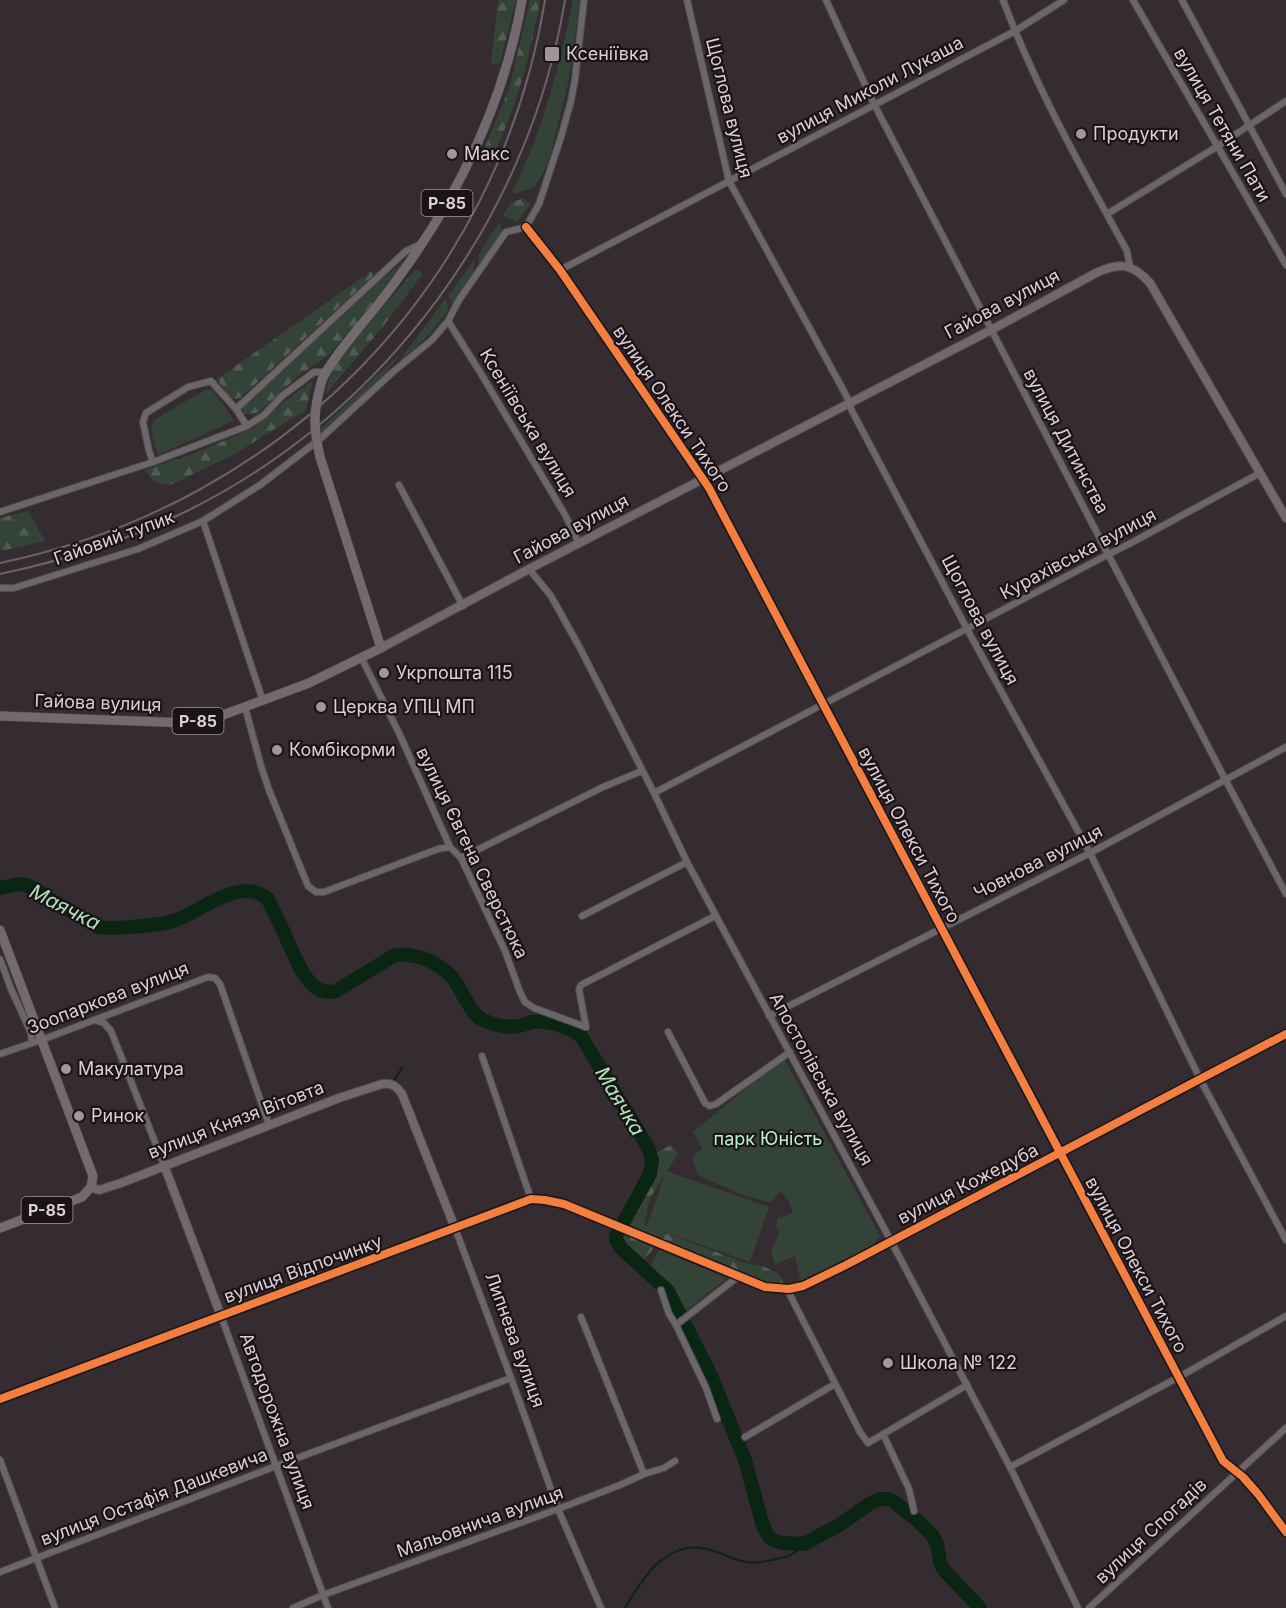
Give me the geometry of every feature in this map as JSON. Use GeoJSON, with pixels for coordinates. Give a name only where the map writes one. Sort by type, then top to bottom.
{"type":"FeatureCollection","features":[{"type":"Feature","properties":{"kind":"main road","name":"Р-85"},"geometry":{"type":"LineString","coordinates":[[381,648],[320,457],[314,417],[317,399],[324,376],[338,353],[401,274],[447,204],[487,123],[502,79],[522,0]]}},
{"type":"Feature","properties":{"kind":"main road","name":"Гайова вулиця"},"geometry":{"type":"LineString","coordinates":[[0,716],[187,723],[223,716],[263,701],[309,683],[381,648]]}},
{"type":"Feature","properties":{"kind":"main road","name":"Р-85"},"geometry":{"type":"LineString","coordinates":[[0,930],[36,1042],[93,1176],[91,1187]]}},
{"type":"Feature","properties":{"kind":"main road","name":"вулиця Князя Вітовта"},"geometry":{"type":"LineString","coordinates":[[0,1228],[82,1197],[91,1187]]}},
{"type":"Feature","properties":{"kind":"street"},"geometry":{"type":"LineString","coordinates":[[526,227],[539,204],[571,101],[584,0]]}},
{"type":"Feature","properties":{"kind":"street","name":"Щоглова вулиця"},"geometry":{"type":"LineString","coordinates":[[687,0],[729,181],[849,403],[967,629],[1090,853],[1200,1079],[1286,1240]]}},
{"type":"Feature","properties":{"kind":"street","name":"вулиця Дитинства"},"geometry":{"type":"LineString","coordinates":[[826,0],[874,104],[990,330],[1286,894]]}},
{"type":"Feature","properties":{"kind":"street"},"geometry":{"type":"LineString","coordinates":[[1003,0],[1066,140],[1127,251],[1130,267],[1141,273],[1150,283],[1286,518]]}},
{"type":"Feature","properties":{"kind":"street","name":"вулиця Миколи Лукаша"},"geometry":{"type":"LineString","coordinates":[[560,270],[1015,31],[1064,0]]}},
{"type":"Feature","properties":{"kind":"street","name":"вулиця Тетяни Пати"},"geometry":{"type":"LineString","coordinates":[[1133,0],[1286,265]]}},
{"type":"Feature","properties":{"kind":"street"},"geometry":{"type":"LineString","coordinates":[[1182,0],[1286,194]]}},
{"type":"Feature","properties":{"kind":"street"},"geometry":{"type":"LineString","coordinates":[[1107,214],[1286,101]]}},
{"type":"Feature","properties":{"kind":"street","name":"Гайовий тупик"},"geometry":{"type":"LineString","coordinates":[[0,588],[14,588],[138,549],[202,521],[260,485],[321,439],[394,371],[432,340],[448,321],[459,300],[506,232],[526,227]]}},
{"type":"Feature","properties":{"kind":"street","name":"вулиця Олекси Тихого"},"geometry":{"type":"LineString","coordinates":[[526,227],[560,270],[703,478],[1223,1461],[1243,1477],[1286,1532]]}},
{"type":"Feature","properties":{"kind":"street"},"geometry":{"type":"LineString","coordinates":[[236,409],[406,251],[423,243]]}},
{"type":"Feature","properties":{"kind":"street","name":"Гайова вулиця"},"geometry":{"type":"LineString","coordinates":[[381,648],[1106,268],[1130,267]]}},
{"type":"Feature","properties":{"kind":"street","name":"Ксеніївська вулиця"},"geometry":{"type":"LineString","coordinates":[[448,321],[564,513],[579,543]]}},
{"type":"Feature","properties":{"kind":"street"},"geometry":{"type":"LineString","coordinates":[[0,512],[153,462],[248,426],[314,372],[324,376]]}},
{"type":"Feature","properties":{"kind":"street"},"geometry":{"type":"LineString","coordinates":[[153,462],[143,422],[147,413],[188,387],[211,381],[248,426]]}},
{"type":"Feature","properties":{"kind":"street","name":"Курахівська вулиця"},"geometry":{"type":"LineString","coordinates":[[654,793],[1260,473]]}},
{"type":"Feature","properties":{"kind":"street"},"geometry":{"type":"LineString","coordinates":[[399,485],[463,606]]}},
{"type":"Feature","properties":{"kind":"street"},"geometry":{"type":"LineString","coordinates":[[202,521],[263,701]]}},
{"type":"Feature","properties":{"kind":"street","name":"Апостолівська вулиця"},"geometry":{"type":"LineString","coordinates":[[529,569],[551,596],[580,648],[687,862],[1010,1467],[1078,1608]]}},
{"type":"Feature","properties":{"kind":"street","name":"вулиця Євгена Сверстюка"},"geometry":{"type":"LineString","coordinates":[[362,659],[399,733],[450,847],[461,858],[505,951],[525,1002],[534,1008],[586,1027],[579,989],[581,985],[716,916]]}},
{"type":"Feature","properties":{"kind":"street"},"geometry":{"type":"LineString","coordinates":[[245,707],[269,790],[308,886],[316,892],[324,892],[438,849],[450,847]]}},
{"type":"Feature","properties":{"kind":"street","name":"Човнова вулиця"},"geometry":{"type":"LineString","coordinates":[[769,1016],[1090,853],[1286,747]]}},
{"type":"Feature","properties":{"kind":"street"},"geometry":{"type":"LineString","coordinates":[[461,858],[592,792],[642,771]]}},
{"type":"Feature","properties":{"kind":"street"},"geometry":{"type":"LineString","coordinates":[[582,916],[687,862]]}},
{"type":"Feature","properties":{"kind":"street"},"geometry":{"type":"LineString","coordinates":[[0,959],[11,989],[36,1042]]}},
{"type":"Feature","properties":{"kind":"street","name":"Зоопаркова вулиця"},"geometry":{"type":"LineString","coordinates":[[0,1054],[208,977],[215,978],[220,984],[269,1125]]}},
{"type":"Feature","properties":{"kind":"street","name":"Автодорожна вулиця"},"geometry":{"type":"LineString","coordinates":[[94,1019],[104,1023],[111,1031],[221,1316],[328,1608]]}},
{"type":"Feature","properties":{"kind":"street"},"geometry":{"type":"LineString","coordinates":[[668,1032],[705,1103],[711,1106],[790,1052]]}},
{"type":"Feature","properties":{"kind":"street","name":"вулиця Кожедуба"},"geometry":{"type":"LineString","coordinates":[[789,1289],[803,1286],[846,1265],[1286,1034]]}},
{"type":"Feature","properties":{"kind":"street"},"geometry":{"type":"LineString","coordinates":[[482,1056],[531,1199]]}},
{"type":"Feature","properties":{"kind":"street","name":"вулиця Князя Вітовта"},"geometry":{"type":"LineString","coordinates":[[91,1187],[99,1190],[361,1091],[382,1084],[394,1085]]}},
{"type":"Feature","properties":{"kind":"street","name":"Липнева вулиця"},"geometry":{"type":"LineString","coordinates":[[394,1085],[402,1094],[455,1228],[558,1509],[602,1608]]}},
{"type":"Feature","properties":{"kind":"street","name":"вулиця Відпочинку"},"geometry":{"type":"LineString","coordinates":[[0,1399],[531,1199],[564,1204],[765,1287],[789,1289]]}},
{"type":"Feature","properties":{"kind":"street"},"geometry":{"type":"LineString","coordinates":[[678,1323],[735,1279],[737,1275]]}},
{"type":"Feature","properties":{"kind":"street"},"geometry":{"type":"LineString","coordinates":[[789,1289],[835,1384],[868,1443],[967,1385]]}},
{"type":"Feature","properties":{"kind":"street"},"geometry":{"type":"LineString","coordinates":[[661,1290],[669,1314],[678,1323],[717,1419]]}},
{"type":"Feature","properties":{"kind":"street"},"geometry":{"type":"LineString","coordinates":[[1010,1467],[1179,1377],[1286,1316]]}},
{"type":"Feature","properties":{"kind":"street"},"geometry":{"type":"LineString","coordinates":[[581,1317],[644,1474]]}},
{"type":"Feature","properties":{"kind":"street","name":"вулиця Остафія Дашкевича"},"geometry":{"type":"LineString","coordinates":[[0,1570],[511,1378]]}},
{"type":"Feature","properties":{"kind":"street"},"geometry":{"type":"LineString","coordinates":[[745,1437],[835,1384]]}},
{"type":"Feature","properties":{"kind":"street","name":"вулиця Спогадів"},"geometry":{"type":"LineString","coordinates":[[1089,1608],[1286,1428]]}},
{"type":"Feature","properties":{"kind":"street"},"geometry":{"type":"LineString","coordinates":[[883,1434],[909,1489],[914,1511]]}},
{"type":"Feature","properties":{"kind":"street"},"geometry":{"type":"LineString","coordinates":[[0,1460],[55,1608]]}},
{"type":"Feature","properties":{"kind":"street","name":"Мальовнича вулиця"},"geometry":{"type":"LineString","coordinates":[[293,1608],[558,1509],[664,1468],[675,1461]]}},
{"type":"Feature","properties":{"kind":"green space"},"geometry":{"type":"Polygon","coordinates":[[[498,0],[516,0],[500,63],[491,64],[498,0]]]}},
{"type":"Feature","properties":{"kind":"green space"},"geometry":{"type":"Polygon","coordinates":[[[530,0],[540,0],[528,60],[514,104],[489,165],[482,154],[509,89],[530,0]]]}},
{"type":"Feature","properties":{"kind":"green space"},"geometry":{"type":"Polygon","coordinates":[[[573,0],[580,0],[569,79],[550,156],[534,187],[514,194],[512,192],[533,145],[551,91],[573,0]]]}},
{"type":"Feature","properties":{"kind":"green space"},"geometry":{"type":"Polygon","coordinates":[[[524,198],[530,205],[517,222],[503,215],[511,203],[524,198]]]}},
{"type":"Feature","properties":{"kind":"green space"},"geometry":{"type":"Polygon","coordinates":[[[499,222],[503,231],[478,270],[479,254],[499,222]]]}},
{"type":"Feature","properties":{"kind":"green space"},"geometry":{"type":"Polygon","coordinates":[[[409,257],[329,355],[298,376],[259,412],[245,414],[242,408],[409,257]]]}},
{"type":"Feature","properties":{"kind":"green space"},"geometry":{"type":"Polygon","coordinates":[[[475,259],[473,275],[452,308],[448,296],[475,259]]]}},
{"type":"Feature","properties":{"kind":"green space"},"geometry":{"type":"Polygon","coordinates":[[[373,270],[373,276],[240,398],[235,399],[229,396],[217,379],[373,270]]]}},
{"type":"Feature","properties":{"kind":"green space"},"geometry":{"type":"Polygon","coordinates":[[[419,270],[422,275],[381,329],[325,395],[334,368],[414,271],[419,270]]]}},
{"type":"Feature","properties":{"kind":"green space"},"geometry":{"type":"Polygon","coordinates":[[[445,299],[448,311],[427,337],[394,368],[445,299]]]}},
{"type":"Feature","properties":{"kind":"green space"},"geometry":{"type":"Polygon","coordinates":[[[402,352],[380,380],[322,435],[321,428],[402,352]]]}},
{"type":"Feature","properties":{"kind":"green space"},"geometry":{"type":"Polygon","coordinates":[[[313,380],[306,410],[233,455],[170,485],[155,483],[145,470],[185,457],[255,427],[313,380]]]}},
{"type":"Feature","properties":{"kind":"green space"},"geometry":{"type":"Polygon","coordinates":[[[206,389],[213,391],[233,421],[158,455],[152,433],[154,420],[206,389]]]}},
{"type":"Feature","properties":{"kind":"green space"},"geometry":{"type":"Polygon","coordinates":[[[28,511],[45,541],[0,551],[0,518],[28,511]]]}},
{"type":"Feature","properties":{"kind":"green space","name":"парк Юність"},"geometry":{"type":"Polygon","coordinates":[[[785,1060],[880,1236],[869,1249],[801,1283],[795,1256],[775,1264],[771,1252],[779,1233],[776,1226],[778,1218],[793,1213],[781,1191],[770,1203],[740,1194],[698,1175],[692,1157],[702,1149],[693,1132],[785,1060]]]}},
{"type":"Feature","properties":{"kind":"green space"},"geometry":{"type":"Polygon","coordinates":[[[671,1145],[678,1154],[650,1198],[644,1225],[748,1264],[763,1266],[780,1275],[784,1285],[765,1283],[628,1225],[656,1162],[656,1153],[671,1145]]]}},
{"type":"Feature","properties":{"kind":"green space"},"geometry":{"type":"Polygon","coordinates":[[[666,1171],[769,1207],[750,1262],[647,1226],[666,1171]]]}},
{"type":"Feature","properties":{"kind":"green space"},"geometry":{"type":"Polygon","coordinates":[[[624,1233],[654,1248],[641,1264],[621,1240],[624,1233]]]}},
{"type":"Feature","properties":{"kind":"green space"},"geometry":{"type":"Polygon","coordinates":[[[659,1250],[727,1278],[684,1312],[673,1291],[648,1270],[659,1250]]]}},
{"type":"Feature","properties":{"kind":"waterway","name":"Маячка"},"geometry":{"type":"LineString","coordinates":[[0,888],[18,884],[26,885],[98,927],[104,928],[167,923],[233,893],[246,891],[257,893],[268,899],[300,968],[311,984],[318,989],[327,992],[336,991],[395,955],[410,955],[432,962],[450,975],[472,1011],[483,1020],[510,1027],[532,1022],[545,1022],[564,1027],[581,1036],[648,1147],[652,1160],[650,1174],[616,1239],[621,1248],[668,1291],[711,1376],[745,1460],[763,1526],[769,1537],[783,1543],[804,1544],[841,1524],[869,1504],[880,1499],[888,1499],[918,1521],[933,1536],[943,1569],[980,1608]]}},
{"type":"Feature","properties":{"kind":"waterway"},"geometry":{"type":"LineString","coordinates":[[395,1079],[402,1068]]}},
{"type":"Feature","properties":{"kind":"waterway"},"geometry":{"type":"LineString","coordinates":[[625,1608],[650,1571],[672,1553],[698,1548],[742,1561],[755,1562],[789,1555],[804,1544]]}},
{"type":"Feature","properties":{"kind":"railway"},"geometry":{"type":"LineString","coordinates":[[0,563],[103,534],[198,490],[284,435],[361,367],[427,289],[480,201],[520,104],[545,0]]}},
{"type":"Feature","properties":{"kind":"railway"},"geometry":{"type":"LineString","coordinates":[[0,574],[97,548],[143,531],[189,510],[260,469],[326,419],[385,363],[437,300],[482,231],[519,157],[547,80],[565,0]]}},
{"type":"Feature","properties":{"kind":"cycle path"},"geometry":{"type":"LineString","coordinates":[[526,227],[560,270],[709,488],[1223,1461],[1243,1477],[1286,1532]]}},
{"type":"Feature","properties":{"kind":"cycle path"},"geometry":{"type":"LineString","coordinates":[[0,1399],[531,1199],[564,1204],[765,1287],[789,1289],[803,1286],[1286,1034]]}},
{"type":"Feature","properties":{"kind":"place","name":"Ксеніївка"},"geometry":{"type":"Point","coordinates":[552,54]}},
{"type":"Feature","properties":{"kind":"place","name":"Продукти"},"geometry":{"type":"Point","coordinates":[1081,134]}},
{"type":"Feature","properties":{"kind":"place","name":"Макс"},"geometry":{"type":"Point","coordinates":[452,154]}},
{"type":"Feature","properties":{"kind":"place","name":"Укрпошта 115"},"geometry":{"type":"Point","coordinates":[384,673]}},
{"type":"Feature","properties":{"kind":"place","name":"Церква УПЦ МП"},"geometry":{"type":"Point","coordinates":[321,707]}},
{"type":"Feature","properties":{"kind":"place","name":"Комбікорми"},"geometry":{"type":"Point","coordinates":[277,750]}},
{"type":"Feature","properties":{"kind":"place","name":"Макулатура"},"geometry":{"type":"Point","coordinates":[66,1069]}},
{"type":"Feature","properties":{"kind":"place","name":"Ринок"},"geometry":{"type":"Point","coordinates":[79,1116]}},
{"type":"Feature","properties":{"kind":"place","name":"Школа № 122"},"geometry":{"type":"Point","coordinates":[888,1363]}}]}
